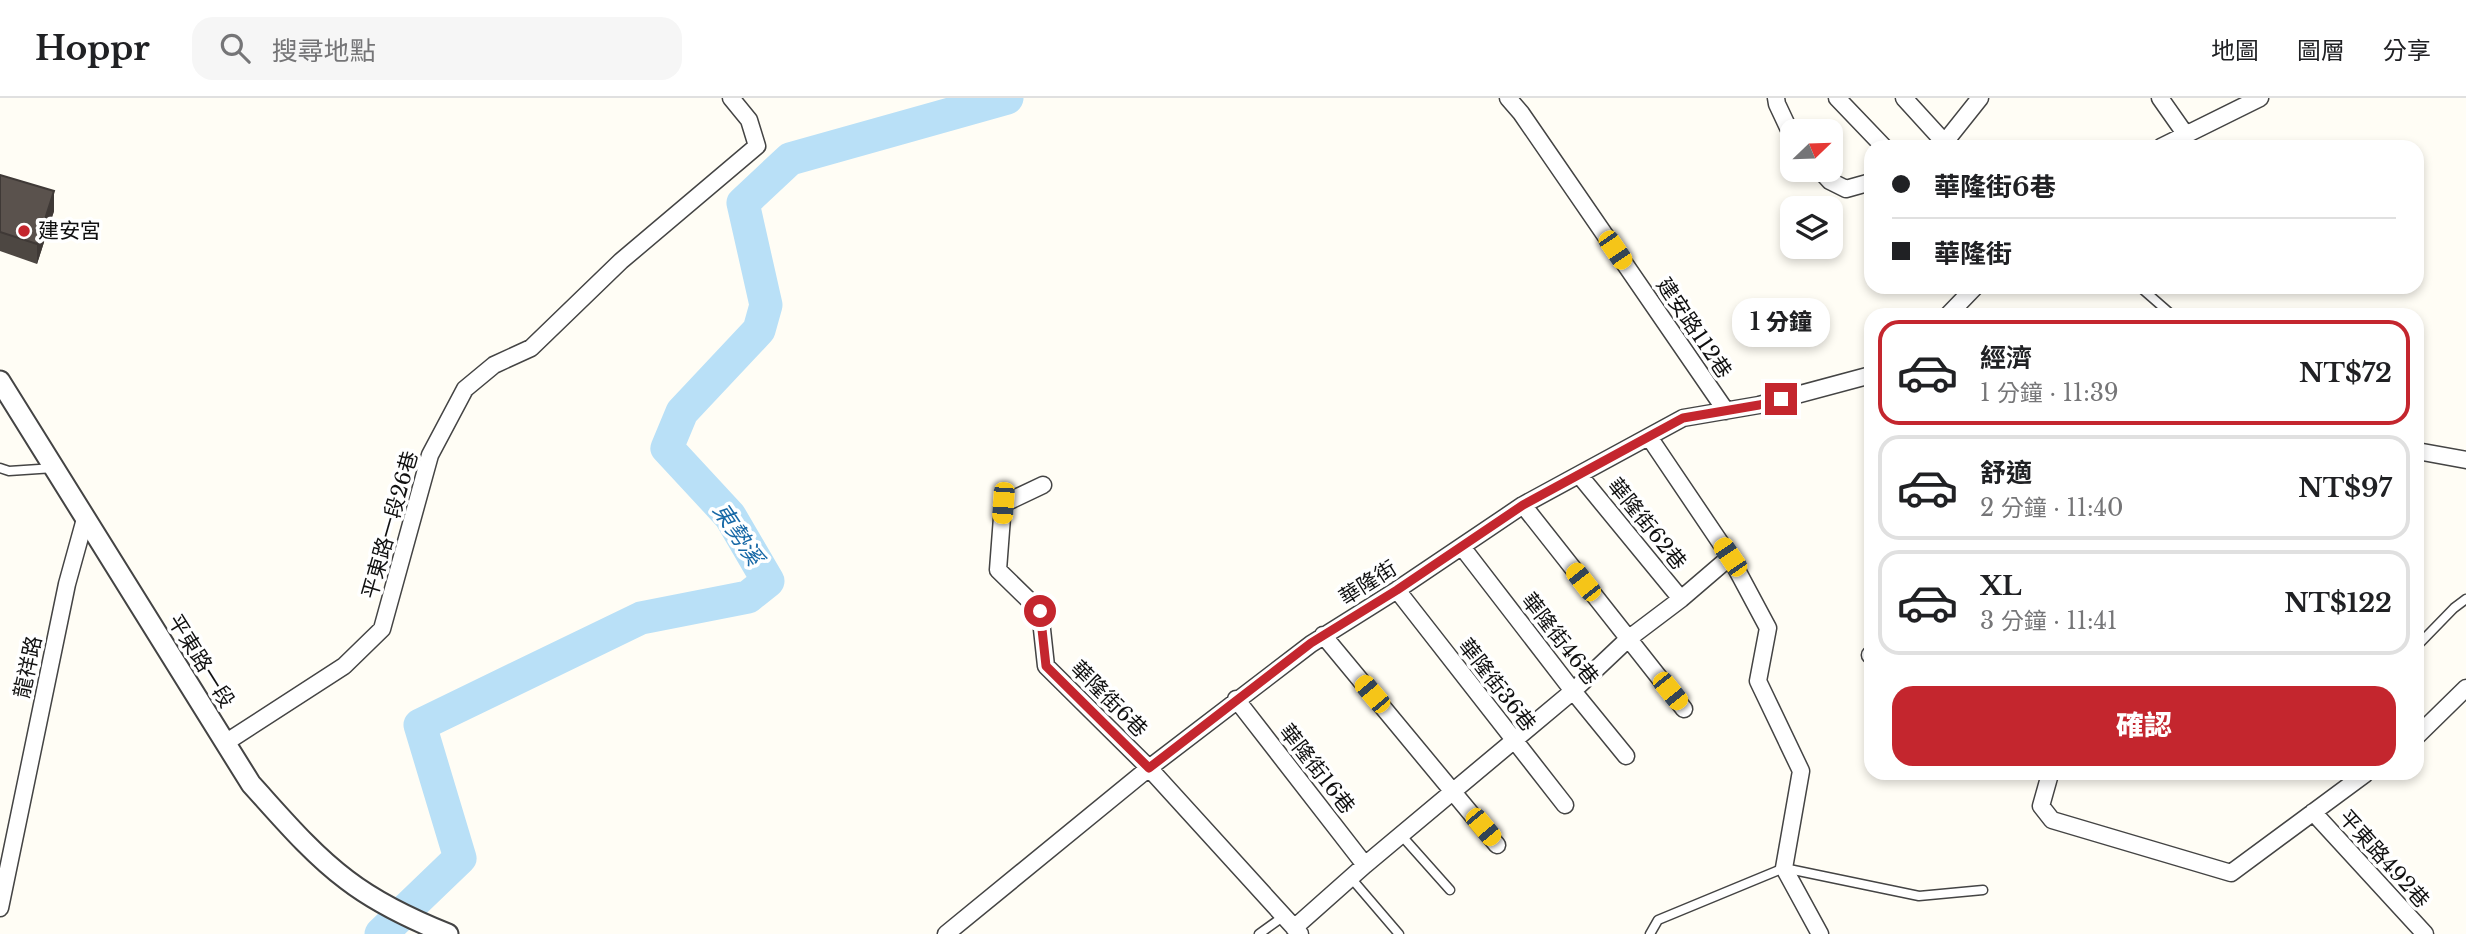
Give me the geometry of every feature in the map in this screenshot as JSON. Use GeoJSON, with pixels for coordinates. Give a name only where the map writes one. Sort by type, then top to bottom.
{"type":"FeatureCollection","features":[{"type":"Feature","properties":{"kind":"street","name":"平東路一段26巷"},"geometry":{"type":"LineString","coordinates":[[225,743],[344,666],[382,629],[430,455],[465,389],[494,365],[531,348],[621,261],[757,146],[749,120],[731,98]]}},
{"type":"Feature","properties":{"kind":"street","name":"建安路112巷"},"geometry":{"type":"LineString","coordinates":[[1508,98],[1726,411]]}},
{"type":"Feature","properties":{"kind":"street"},"geometry":{"type":"LineString","coordinates":[[1776,98],[1784,119]]}},
{"type":"Feature","properties":{"kind":"street"},"geometry":{"type":"LineString","coordinates":[[1837,98],[1877,140]]}},
{"type":"Feature","properties":{"kind":"street"},"geometry":{"type":"LineString","coordinates":[[1904,98],[1939,140]]}},
{"type":"Feature","properties":{"kind":"street"},"geometry":{"type":"LineString","coordinates":[[1947,140],[1980,98]]}},
{"type":"Feature","properties":{"kind":"street"},"geometry":{"type":"LineString","coordinates":[[2160,98],[2186,135]]}},
{"type":"Feature","properties":{"kind":"street"},"geometry":{"type":"LineString","coordinates":[[2176,140],[2260,98]]}},
{"type":"Feature","properties":{"kind":"street"},"geometry":{"type":"LineString","coordinates":[[1832,182],[1846,189],[1864,184]]}},
{"type":"Feature","properties":{"kind":"street"},"geometry":{"type":"LineString","coordinates":[[1955,308],[1968,294]]}},
{"type":"Feature","properties":{"kind":"street","name":"華隆街"},"geometry":{"type":"LineString","coordinates":[[946,934],[1236,699],[1323,635],[1397,590],[1523,505],[1683,418],[1759,405],[1864,377]]}},
{"type":"Feature","properties":{"kind":"street","name":"平東路一段"},"geometry":{"type":"LineString","coordinates":[[0,381],[251,784],[298,835],[348,881],[412,919],[448,934]]}},
{"type":"Feature","properties":{"kind":"street"},"geometry":{"type":"LineString","coordinates":[[1649,437],[1730,557],[1768,628],[1758,681],[1801,771],[1784,868],[1820,934]]}},
{"type":"Feature","properties":{"kind":"street"},"geometry":{"type":"LineString","coordinates":[[2424,452],[2466,460]]}},
{"type":"Feature","properties":{"kind":"street","name":"華隆街62巷"},"geometry":{"type":"LineString","coordinates":[[1580,476],[1681,599]]}},
{"type":"Feature","properties":{"kind":"street","name":"華隆街6巷"},"geometry":{"type":"LineString","coordinates":[[1043,485],[1003,503],[998,570],[1040,611],[1046,666],[1149,768],[1293,926]]}},
{"type":"Feature","properties":{"kind":"street"},"geometry":{"type":"LineString","coordinates":[[1523,505],[1684,709]]}},
{"type":"Feature","properties":{"kind":"street","name":"龍祥路"},"geometry":{"type":"LineString","coordinates":[[0,908],[67,584],[85,519]]}},
{"type":"Feature","properties":{"kind":"street","name":"華隆街46巷"},"geometry":{"type":"LineString","coordinates":[[1462,547],[1626,756]]}},
{"type":"Feature","properties":{"kind":"street"},"geometry":{"type":"LineString","coordinates":[[1293,926],[1573,691],[1628,639],[1730,557]]}},
{"type":"Feature","properties":{"kind":"street","name":"華隆街36巷"},"geometry":{"type":"LineString","coordinates":[[1397,590],[1566,805]]}},
{"type":"Feature","properties":{"kind":"street"},"geometry":{"type":"LineString","coordinates":[[1323,635],[1497,845]]}},
{"type":"Feature","properties":{"kind":"street"},"geometry":{"type":"LineString","coordinates":[[2424,729],[2466,688]]}},
{"type":"Feature","properties":{"kind":"street","name":"華隆街16巷"},"geometry":{"type":"LineString","coordinates":[[1236,699],[1365,865]]}},
{"type":"Feature","properties":{"kind":"street"},"geometry":{"type":"LineString","coordinates":[[2048,780],[2041,806],[2052,820],[2231,873],[2357,780]]}},
{"type":"Feature","properties":{"kind":"street","name":"平東路492巷"},"geometry":{"type":"LineString","coordinates":[[2313,812],[2425,934]]}},
{"type":"Feature","properties":{"kind":"lane"},"geometry":{"type":"LineString","coordinates":[[2148,294],[2164,308]]}},
{"type":"Feature","properties":{"kind":"lane"},"geometry":{"type":"LineString","coordinates":[[0,468],[9,471],[54,468]]}},
{"type":"Feature","properties":{"kind":"lane"},"geometry":{"type":"LineString","coordinates":[[2424,639],[2466,599]]}},
{"type":"Feature","properties":{"kind":"lane"},"geometry":{"type":"LineString","coordinates":[[1401,835],[1450,890]]}},
{"type":"Feature","properties":{"kind":"lane"},"geometry":{"type":"LineString","coordinates":[[1650,934],[1658,920],[1784,868],[1919,896],[1983,890]]}},
{"type":"Feature","properties":{"kind":"lane"},"geometry":{"type":"LineString","coordinates":[[1351,878],[1399,934]]}},
{"type":"Feature","properties":{"kind":"lane"},"geometry":{"type":"LineString","coordinates":[[1259,934],[1293,926]]}},
{"type":"Feature","properties":{"kind":"building","name":"建安宮"},"geometry":{"type":"Polygon","coordinates":[[[0,175],[54,191],[37,244],[0,232],[0,175]]]}},
{"type":"Feature","properties":{"kind":"waterway","name":"東勢溪"},"geometry":{"type":"LineString","coordinates":[[381,934],[460,858],[420,725],[641,618],[748,597],[768,581],[730,516],[667,448],[682,412],[759,330],[766,305],[743,203],[790,159],[1007,98]]}},
{"type":"Feature","properties":{"kind":"place","name":"建安宮"},"geometry":{"type":"Point","coordinates":[24,231]}},
{"type":"Feature","properties":{"kind":"route"},"geometry":{"type":"LineString","coordinates":[[1040,611],[1046,666],[1149,768],[1311,643],[1397,590],[1523,505],[1683,418],[1781,399]]}}]}
